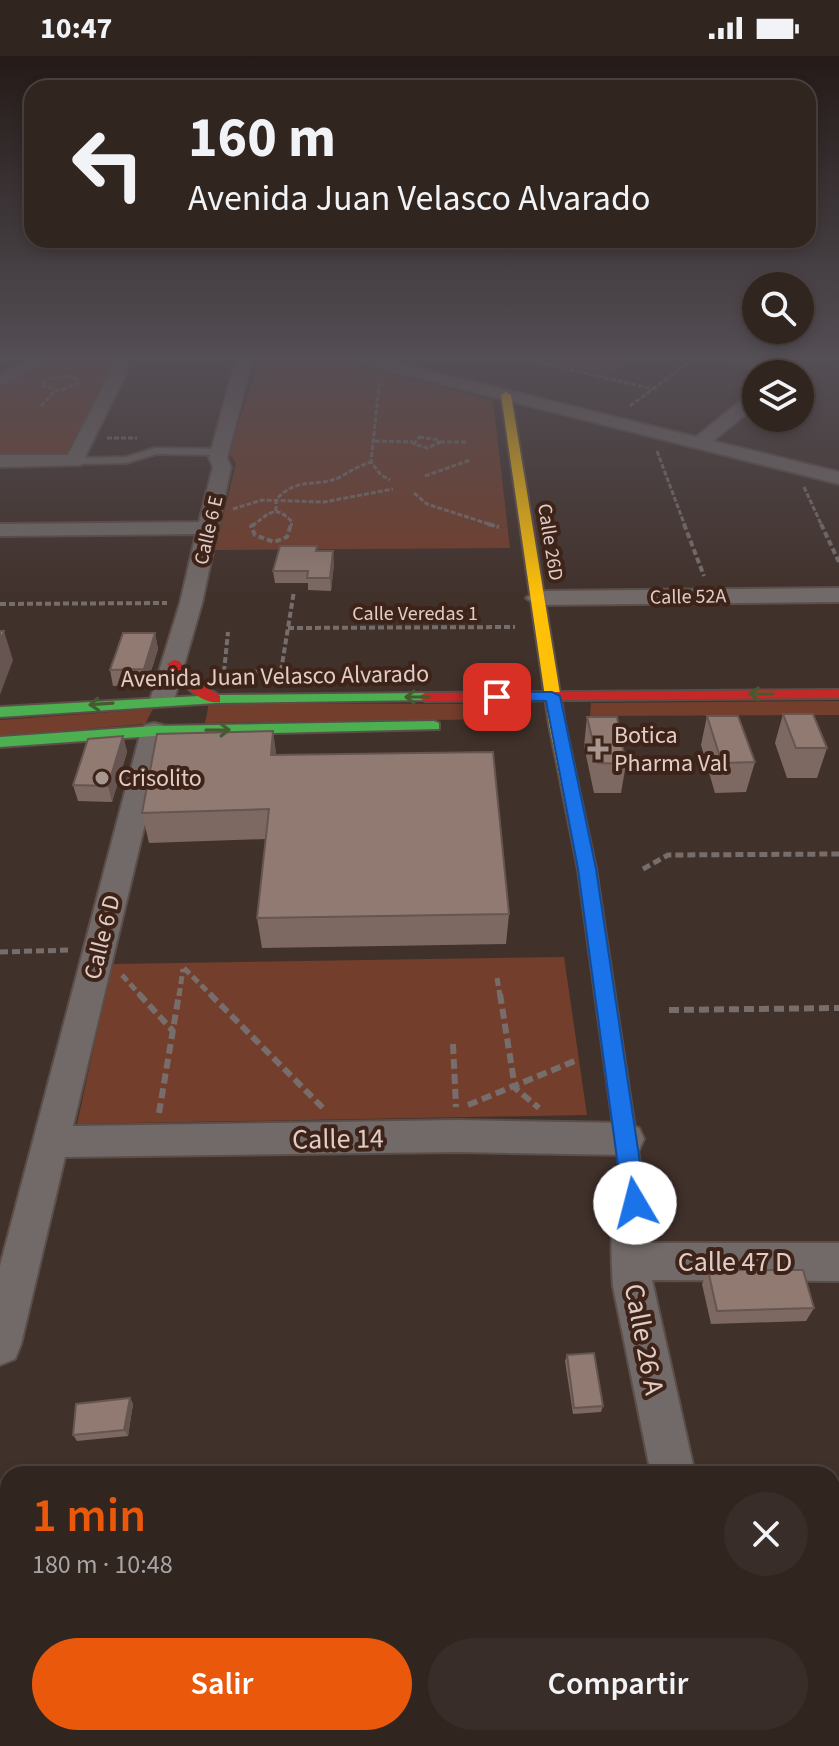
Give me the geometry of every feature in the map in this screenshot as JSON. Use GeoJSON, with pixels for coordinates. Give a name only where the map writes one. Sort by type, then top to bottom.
{"type":"FeatureCollection","features":[{"type":"Feature","properties":{"kind":"main road","name":"Calle 26D"},"geometry":{"type":"LineString","coordinates":[[513,439],[552,696],[550,724],[587,869],[635,1203]]}},
{"type":"Feature","properties":{"kind":"main road"},"geometry":{"type":"LineString","coordinates":[[174,664],[191,684],[215,699]]}},
{"type":"Feature","properties":{"kind":"main road","name":"Avenida Juan Velasco Alvarado"},"geometry":{"type":"LineString","coordinates":[[0,712],[215,699],[839,694]]}},
{"type":"Feature","properties":{"kind":"main road"},"geometry":{"type":"LineString","coordinates":[[164,731],[171,700]]}},
{"type":"Feature","properties":{"kind":"main road"},"geometry":{"type":"LineString","coordinates":[[550,724],[582,724]]}},
{"type":"Feature","properties":{"kind":"main road"},"geometry":{"type":"LineString","coordinates":[[0,742],[164,731],[456,725]]}},
{"type":"Feature","properties":{"kind":"street"},"geometry":{"type":"LineString","coordinates":[[0,461],[74,461],[85,439]]}},
{"type":"Feature","properties":{"kind":"street","name":"Calle 6 E"},"geometry":{"type":"LineString","coordinates":[[171,700],[174,664],[222,467],[218,458],[223,439]]}},
{"type":"Feature","properties":{"kind":"street"},"geometry":{"type":"LineString","coordinates":[[678,439],[839,478]]}},
{"type":"Feature","properties":{"kind":"street"},"geometry":{"type":"LineString","coordinates":[[699,444],[705,439]]}},
{"type":"Feature","properties":{"kind":"street"},"geometry":{"type":"LineString","coordinates":[[0,530],[210,518]]}},
{"type":"Feature","properties":{"kind":"street","name":"Calle 52A"},"geometry":{"type":"LineString","coordinates":[[537,598],[839,595]]}},
{"type":"Feature","properties":{"kind":"street","name":"Calle 6 D"},"geometry":{"type":"LineString","coordinates":[[0,1344],[99,949],[164,731]]}},
{"type":"Feature","properties":{"kind":"street","name":"Calle 14"},"geometry":{"type":"LineString","coordinates":[[50,1142],[353,1138],[457,1122],[576,1139],[626,1139]]}},
{"type":"Feature","properties":{"kind":"street","name":"Calle 26 A"},"geometry":{"type":"LineString","coordinates":[[635,1203],[631,1261],[633,1286],[671,1466]]}},
{"type":"Feature","properties":{"kind":"street","name":"Calle 47 D"},"geometry":{"type":"LineString","coordinates":[[631,1261],[839,1262]]}},
{"type":"Feature","properties":{"kind":"lane"},"geometry":{"type":"LineString","coordinates":[[74,461],[127,460],[155,451],[220,452]]}},
{"type":"Feature","properties":{"kind":"path"},"geometry":{"type":"LineString","coordinates":[[413,442],[420,439]]}},
{"type":"Feature","properties":{"kind":"path"},"geometry":{"type":"LineString","coordinates":[[433,439],[440,442],[468,442]]}},
{"type":"Feature","properties":{"kind":"path"},"geometry":{"type":"LineString","coordinates":[[654,439],[711,596]]}},
{"type":"Feature","properties":{"kind":"path"},"geometry":{"type":"LineString","coordinates":[[390,480],[381,475],[371,462],[375,441],[413,442],[427,448],[435,447],[440,442]]}},
{"type":"Feature","properties":{"kind":"path"},"geometry":{"type":"LineString","coordinates":[[425,476],[470,460]]}},
{"type":"Feature","properties":{"kind":"path"},"geometry":{"type":"LineString","coordinates":[[276,511],[276,500],[287,487],[341,477],[351,468],[371,462]]}},
{"type":"Feature","properties":{"kind":"path"},"geometry":{"type":"LineString","coordinates":[[797,468],[815,515],[839,562]]}},
{"type":"Feature","properties":{"kind":"path"},"geometry":{"type":"LineString","coordinates":[[210,518],[262,500],[324,502],[393,489]]}},
{"type":"Feature","properties":{"kind":"path"},"geometry":{"type":"LineString","coordinates":[[414,493],[427,504],[527,534]]}},
{"type":"Feature","properties":{"kind":"path"},"geometry":{"type":"LineString","coordinates":[[276,511],[288,516],[292,522],[287,537],[274,542],[255,535],[251,526],[261,516],[276,511]]}},
{"type":"Feature","properties":{"kind":"path"},"geometry":{"type":"LineString","coordinates":[[281,671],[294,591]]}},
{"type":"Feature","properties":{"kind":"path"},"geometry":{"type":"LineString","coordinates":[[0,604],[191,603]]}},
{"type":"Feature","properties":{"kind":"path","name":"Calle Veredas 1"},"geometry":{"type":"LineString","coordinates":[[288,628],[542,627]]}},
{"type":"Feature","properties":{"kind":"path"},"geometry":{"type":"LineString","coordinates":[[224,672],[228,632]]}},
{"type":"Feature","properties":{"kind":"path"},"geometry":{"type":"LineString","coordinates":[[643,869],[668,855],[839,854]]}},
{"type":"Feature","properties":{"kind":"path"},"geometry":{"type":"LineString","coordinates":[[0,952],[99,949],[173,1031]]}},
{"type":"Feature","properties":{"kind":"path"},"geometry":{"type":"LineString","coordinates":[[155,1141],[184,968],[353,1138]]}},
{"type":"Feature","properties":{"kind":"path"},"geometry":{"type":"LineString","coordinates":[[497,978],[515,1088],[576,1139]]}},
{"type":"Feature","properties":{"kind":"path"},"geometry":{"type":"LineString","coordinates":[[669,1010],[839,1008]]}},
{"type":"Feature","properties":{"kind":"path"},"geometry":{"type":"LineString","coordinates":[[453,1044],[457,1122],[515,1088],[612,1044]]}},
{"type":"Feature","properties":{"kind":"shaded area"},"geometry":{"type":"Polygon","coordinates":[[[0,439],[81,439],[73,457],[0,457],[0,439]]]}},
{"type":"Feature","properties":{"kind":"shaded area"},"geometry":{"type":"Polygon","coordinates":[[[234,439],[497,439],[510,548],[215,550],[236,463],[229,453],[234,439]]]}},
{"type":"Feature","properties":{"kind":"shaded area"},"geometry":{"type":"Polygon","coordinates":[[[839,701],[839,715],[590,716],[591,703],[839,701]]]}},
{"type":"Feature","properties":{"kind":"shaded area"},"geometry":{"type":"Polygon","coordinates":[[[209,703],[516,704],[516,719],[205,723],[209,703]]]}},
{"type":"Feature","properties":{"kind":"shaded area"},"geometry":{"type":"Polygon","coordinates":[[[153,709],[145,724],[0,736],[0,720],[153,709]]]}},
{"type":"Feature","properties":{"kind":"shaded area"},"geometry":{"type":"Polygon","coordinates":[[[564,957],[587,1115],[77,1124],[112,964],[564,957]]]}},
{"type":"Feature","properties":{"kind":"building"},"geometry":{"type":"Polygon","coordinates":[[[280,546],[317,546],[316,551],[333,551],[330,578],[307,578],[308,571],[273,571],[280,546]]]}},
{"type":"Feature","properties":{"kind":"building"},"geometry":{"type":"Polygon","coordinates":[[[123,633],[155,633],[144,669],[110,670],[123,633]]]}},
{"type":"Feature","properties":{"kind":"building"},"geometry":{"type":"Polygon","coordinates":[[[783,714],[813,714],[827,748],[796,748],[783,714]]]}},
{"type":"Feature","properties":{"kind":"building"},"geometry":{"type":"Polygon","coordinates":[[[707,716],[738,716],[755,762],[722,763],[707,716]]]}},
{"type":"Feature","properties":{"kind":"building"},"geometry":{"type":"Polygon","coordinates":[[[587,717],[617,717],[626,764],[598,763],[587,717]]]}},
{"type":"Feature","properties":{"kind":"building"},"geometry":{"type":"Polygon","coordinates":[[[273,731],[271,755],[493,752],[509,914],[257,918],[269,809],[142,813],[157,734],[273,731]]]}},
{"type":"Feature","properties":{"kind":"building"},"geometry":{"type":"Polygon","coordinates":[[[123,736],[108,786],[73,785],[88,739],[123,736]]]}},
{"type":"Feature","properties":{"kind":"building"},"geometry":{"type":"Polygon","coordinates":[[[708,1270],[803,1270],[814,1308],[717,1311],[708,1270]]]}},
{"type":"Feature","properties":{"kind":"building"},"geometry":{"type":"Polygon","coordinates":[[[594,1353],[603,1406],[574,1408],[567,1355],[594,1353]]]}},
{"type":"Feature","properties":{"kind":"building"},"geometry":{"type":"Polygon","coordinates":[[[130,1398],[124,1430],[73,1435],[76,1404],[130,1398]]]}},
{"type":"Feature","properties":{"kind":"traffic: fast"},"geometry":{"type":"LineString","coordinates":[[0,712],[217,699],[425,697]]}},
{"type":"Feature","properties":{"kind":"traffic: fast"},"geometry":{"type":"LineString","coordinates":[[0,742],[154,731],[434,726]]}},
{"type":"Feature","properties":{"kind":"traffic: slow"},"geometry":{"type":"LineString","coordinates":[[513,439],[557,724],[587,869],[608,1016]]}},
{"type":"Feature","properties":{"kind":"traffic: jam"},"geometry":{"type":"LineString","coordinates":[[174,664],[191,684],[215,699]]}},
{"type":"Feature","properties":{"kind":"traffic: jam"},"geometry":{"type":"LineString","coordinates":[[425,697],[839,694]]}},
{"type":"Feature","properties":{"kind":"traffic: jam"},"geometry":{"type":"LineString","coordinates":[[608,1016],[635,1203]]}},
{"type":"Feature","properties":{"kind":"place","name":"Botica Pharma Val"},"geometry":{"type":"Point","coordinates":[598,749]}},
{"type":"Feature","properties":{"kind":"place","name":"Crisolito"},"geometry":{"type":"Point","coordinates":[102,778]}},
{"type":"Feature","properties":{"kind":"route"},"geometry":{"type":"LineString","coordinates":[[497,697],[552,696],[587,869],[635,1203]]}}]}
